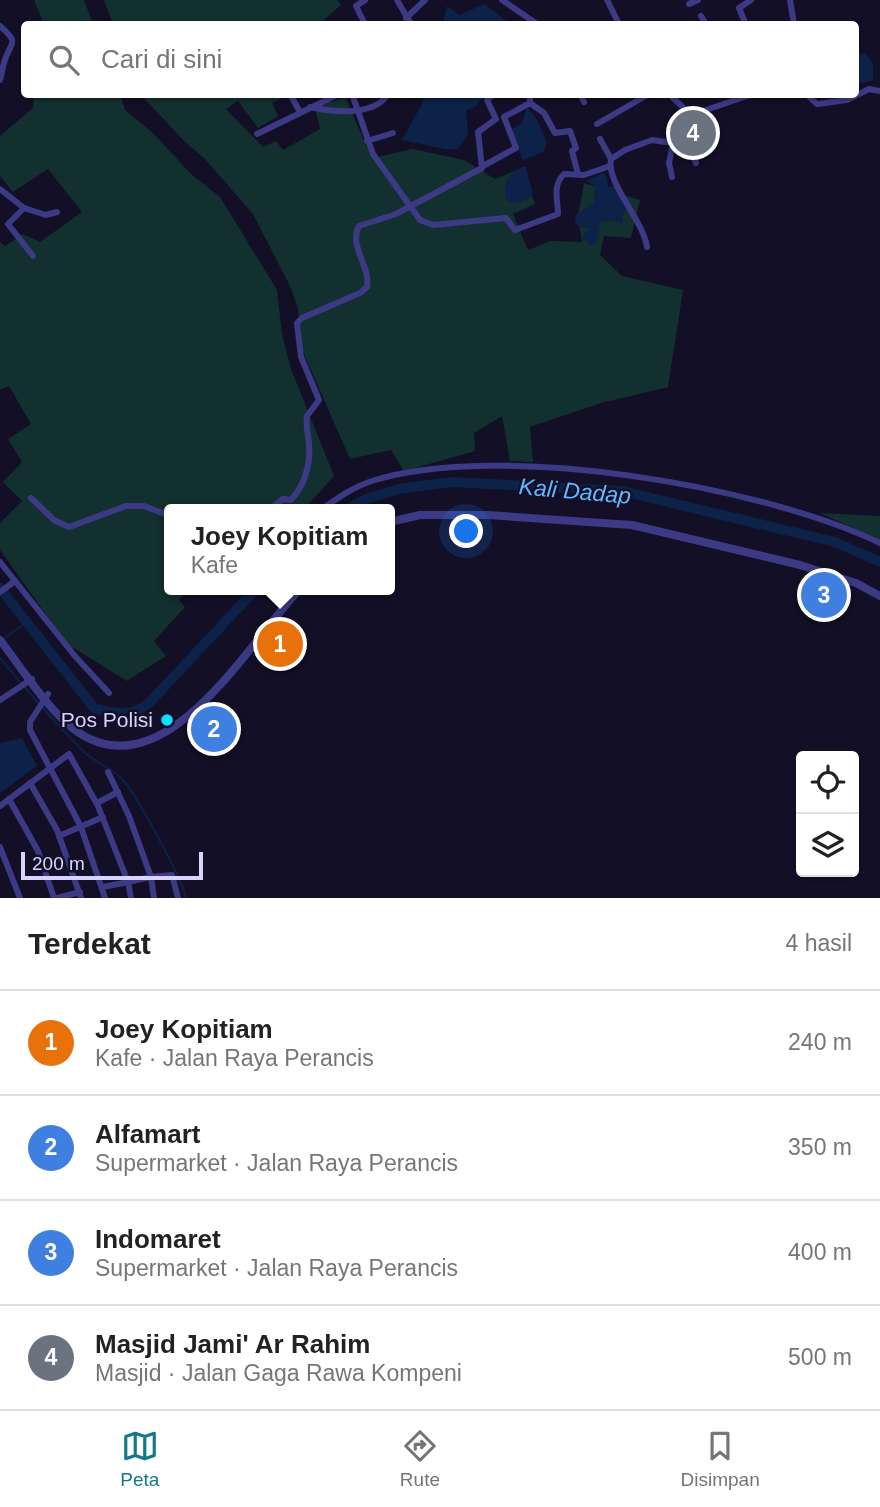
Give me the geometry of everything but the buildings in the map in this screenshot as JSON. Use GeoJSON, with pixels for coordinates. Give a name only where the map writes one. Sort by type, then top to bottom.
{"type":"FeatureCollection","features":[{"type":"Feature","properties":{"kind":"street"},"geometry":{"type":"LineString","coordinates":[[364,21],[356,5],[365,0]]}},
{"type":"Feature","properties":{"kind":"street"},"geometry":{"type":"LineString","coordinates":[[397,0],[409,21]]}},
{"type":"Feature","properties":{"kind":"street"},"geometry":{"type":"LineString","coordinates":[[407,18],[425,0]]}},
{"type":"Feature","properties":{"kind":"street"},"geometry":{"type":"LineString","coordinates":[[502,0],[533,21]]}},
{"type":"Feature","properties":{"kind":"street"},"geometry":{"type":"LineString","coordinates":[[607,0],[618,21]]}},
{"type":"Feature","properties":{"kind":"street"},"geometry":{"type":"LineString","coordinates":[[689,4],[698,0]]}},
{"type":"Feature","properties":{"kind":"street"},"geometry":{"type":"LineString","coordinates":[[744,20],[739,8],[751,0]]}},
{"type":"Feature","properties":{"kind":"street"},"geometry":{"type":"LineString","coordinates":[[790,0],[794,21]]}},
{"type":"Feature","properties":{"kind":"street"},"geometry":{"type":"LineString","coordinates":[[701,16],[704,21]]}},
{"type":"Feature","properties":{"kind":"street"},"geometry":{"type":"LineString","coordinates":[[0,26],[13,38],[14,43],[4,62],[0,80]]}},
{"type":"Feature","properties":{"kind":"street"},"geometry":{"type":"LineString","coordinates":[[859,94],[869,89],[880,91]]}},
{"type":"Feature","properties":{"kind":"street"},"geometry":{"type":"LineString","coordinates":[[292,98],[300,112]]}},
{"type":"Feature","properties":{"kind":"street"},"geometry":{"type":"LineString","coordinates":[[257,134],[324,98]]}},
{"type":"Feature","properties":{"kind":"street"},"geometry":{"type":"LineString","coordinates":[[353,98],[367,141],[408,206],[420,220],[433,225],[506,218],[515,230],[558,214],[555,199],[558,180],[566,173],[578,174],[611,163],[625,150],[652,140],[662,140],[673,145],[682,140]]}},
{"type":"Feature","properties":{"kind":"street"},"geometry":{"type":"LineString","coordinates":[[310,107],[342,113],[357,110],[381,98]]}},
{"type":"Feature","properties":{"kind":"street"},"geometry":{"type":"LineString","coordinates":[[484,166],[478,132],[496,119],[487,100],[489,98]]}},
{"type":"Feature","properties":{"kind":"street"},"geometry":{"type":"LineString","coordinates":[[530,98],[530,103]]}},
{"type":"Feature","properties":{"kind":"street"},"geometry":{"type":"LineString","coordinates":[[582,98],[584,102]]}},
{"type":"Feature","properties":{"kind":"street"},"geometry":{"type":"LineString","coordinates":[[597,124],[642,98]]}},
{"type":"Feature","properties":{"kind":"street"},"geometry":{"type":"LineString","coordinates":[[673,98],[684,111],[697,115],[735,98]]}},
{"type":"Feature","properties":{"kind":"street"},"geometry":{"type":"LineString","coordinates":[[810,98],[817,104],[851,98]]}},
{"type":"Feature","properties":{"kind":"street"},"geometry":{"type":"LineString","coordinates":[[291,500],[304,482],[307,470],[308,413],[318,402],[300,351],[297,323],[302,318],[364,290],[368,276],[357,245],[356,230],[408,206],[516,148],[504,117],[530,103]]}},
{"type":"Feature","properties":{"kind":"street"},"geometry":{"type":"LineString","coordinates":[[530,103],[544,113],[555,133],[570,131],[576,148],[572,152],[578,174]]}},
{"type":"Feature","properties":{"kind":"street"},"geometry":{"type":"LineString","coordinates":[[684,111],[680,120],[682,140],[689,146],[696,163]]}},
{"type":"Feature","properties":{"kind":"street"},"geometry":{"type":"LineString","coordinates":[[367,141],[393,133]]}},
{"type":"Feature","properties":{"kind":"street"},"geometry":{"type":"LineString","coordinates":[[600,139],[623,197],[644,230],[647,247]]}},
{"type":"Feature","properties":{"kind":"street"},"geometry":{"type":"LineString","coordinates":[[672,177],[669,163],[673,145]]}},
{"type":"Feature","properties":{"kind":"street"},"geometry":{"type":"LineString","coordinates":[[0,189],[24,208],[46,215],[57,212]]}},
{"type":"Feature","properties":{"kind":"street"},"geometry":{"type":"LineString","coordinates":[[24,208],[8,224],[33,256]]}},
{"type":"Feature","properties":{"kind":"street"},"geometry":{"type":"LineString","coordinates":[[329,504],[359,486],[424,470],[473,466],[614,472],[736,496],[836,525],[880,543]]}},
{"type":"Feature","properties":{"kind":"street"},"geometry":{"type":"LineString","coordinates":[[31,498],[54,520],[69,527],[126,506],[144,506],[164,514]]}},
{"type":"Feature","properties":{"kind":"street"},"geometry":{"type":"LineString","coordinates":[[276,504],[283,499],[291,500]]}},
{"type":"Feature","properties":{"kind":"street"},"geometry":{"type":"LineString","coordinates":[[291,500],[293,504]]}},
{"type":"Feature","properties":{"kind":"street"},"geometry":{"type":"LineString","coordinates":[[395,521],[420,515],[488,515],[632,526],[819,571],[880,596]]}},
{"type":"Feature","properties":{"kind":"street"},"geometry":{"type":"LineString","coordinates":[[0,562],[13,583],[109,693]]}},
{"type":"Feature","properties":{"kind":"street"},"geometry":{"type":"LineString","coordinates":[[0,592],[13,583]]}},
{"type":"Feature","properties":{"kind":"street"},"geometry":{"type":"LineString","coordinates":[[2,640],[43,700],[90,734],[110,741],[137,742],[165,733],[194,711],[233,671],[295,595]]}},
{"type":"Feature","properties":{"kind":"street"},"geometry":{"type":"LineString","coordinates":[[2,640],[43,700]]}},
{"type":"Feature","properties":{"kind":"street"},"geometry":{"type":"LineString","coordinates":[[0,700],[29,681]]}},
{"type":"Feature","properties":{"kind":"street"},"geometry":{"type":"LineString","coordinates":[[43,700],[29,726],[81,827],[105,898]]}},
{"type":"Feature","properties":{"kind":"street"},"geometry":{"type":"LineString","coordinates":[[0,806],[49,766],[66,754],[71,755],[103,817],[128,882],[131,898]]}},
{"type":"Feature","properties":{"kind":"street"},"geometry":{"type":"LineString","coordinates":[[108,772],[151,877],[154,898]]}},
{"type":"Feature","properties":{"kind":"street"},"geometry":{"type":"LineString","coordinates":[[9,799],[38,851],[55,898],[80,895],[60,836],[30,783]]}},
{"type":"Feature","properties":{"kind":"street"},"geometry":{"type":"LineString","coordinates":[[97,803],[118,792]]}},
{"type":"Feature","properties":{"kind":"street"},"geometry":{"type":"LineString","coordinates":[[60,836],[103,817]]}},
{"type":"Feature","properties":{"kind":"street"},"geometry":{"type":"LineString","coordinates":[[0,847],[20,898]]}},
{"type":"Feature","properties":{"kind":"street"},"geometry":{"type":"LineString","coordinates":[[103,887],[151,877],[173,876],[178,898]]}},
{"type":"Feature","properties":{"kind":"green space"},"geometry":{"type":"Polygon","coordinates":[[[34,0],[84,0],[92,21],[43,21],[34,0]]]}},
{"type":"Feature","properties":{"kind":"green space"},"geometry":{"type":"Polygon","coordinates":[[[104,0],[337,0],[341,5],[322,21],[112,21],[104,0]]]}},
{"type":"Feature","properties":{"kind":"green space"},"geometry":{"type":"Polygon","coordinates":[[[34,98],[121,98],[125,110],[152,132],[191,174],[220,197],[277,290],[282,334],[291,369],[334,476],[309,504],[164,504],[164,595],[184,595],[179,600],[185,607],[154,641],[166,656],[127,681],[67,644],[0,550],[0,523],[22,501],[3,482],[22,462],[8,439],[31,424],[9,386],[0,390],[0,242],[5,246],[23,234],[40,242],[82,212],[48,169],[13,192],[0,176],[0,136],[33,108],[34,98]]]}},
{"type":"Feature","properties":{"kind":"green space"},"geometry":{"type":"Polygon","coordinates":[[[144,98],[282,98],[272,103],[278,116],[258,128],[238,101],[226,109],[263,147],[276,141],[283,150],[320,129],[315,108],[345,98],[372,158],[413,149],[464,160],[495,179],[521,168],[535,204],[513,214],[528,250],[551,241],[582,242],[578,216],[584,183],[640,200],[631,238],[604,236],[600,255],[622,276],[683,290],[668,387],[601,403],[530,427],[533,462],[510,461],[502,416],[474,433],[475,451],[404,471],[391,450],[350,459],[303,352],[298,309],[291,288],[253,214],[204,158],[144,98]]]}},
{"type":"Feature","properties":{"kind":"green space"},"geometry":{"type":"Polygon","coordinates":[[[820,513],[880,516],[880,540],[820,513]]]}},
{"type":"Feature","properties":{"kind":"water"},"geometry":{"type":"Polygon","coordinates":[[[484,4],[507,21],[444,21],[447,6],[460,15],[484,4]]]}},
{"type":"Feature","properties":{"kind":"water"},"geometry":{"type":"Polygon","coordinates":[[[859,53],[866,54],[873,64],[873,80],[859,84],[859,53]]]}},
{"type":"Feature","properties":{"kind":"water"},"geometry":{"type":"Polygon","coordinates":[[[424,98],[483,98],[475,107],[466,110],[468,134],[458,149],[453,150],[402,140],[424,98]]]}},
{"type":"Feature","properties":{"kind":"water"},"geometry":{"type":"Polygon","coordinates":[[[527,107],[537,120],[547,142],[544,152],[523,160],[511,130],[522,123],[527,107]]]}},
{"type":"Feature","properties":{"kind":"water"},"geometry":{"type":"Polygon","coordinates":[[[526,167],[533,195],[520,203],[507,201],[507,181],[512,173],[526,167]]]}},
{"type":"Feature","properties":{"kind":"water"},"geometry":{"type":"Polygon","coordinates":[[[603,173],[607,177],[608,187],[616,186],[627,208],[623,215],[623,224],[611,220],[600,223],[597,242],[591,246],[582,237],[590,228],[580,227],[575,222],[576,215],[594,202],[595,186],[586,181],[603,173]]]}},
{"type":"Feature","properties":{"kind":"water"},"geometry":{"type":"Polygon","coordinates":[[[22,738],[37,766],[0,793],[0,743],[22,738]]]}},
{"type":"Feature","properties":{"kind":"waterway","name":"Kali Dadap"},"geometry":{"type":"LineString","coordinates":[[357,504],[399,489],[451,482],[622,491],[835,542],[880,562]]}},
{"type":"Feature","properties":{"kind":"waterway","name":"Kali Dadap"},"geometry":{"type":"LineString","coordinates":[[0,588],[94,708],[122,713],[136,711],[149,703],[250,595]]}},
{"type":"Feature","properties":{"kind":"waterway"},"geometry":{"type":"LineString","coordinates":[[4,639],[26,622]]}},
{"type":"Feature","properties":{"kind":"waterway"},"geometry":{"type":"LineString","coordinates":[[0,658],[21,683]]}},
{"type":"Feature","properties":{"kind":"waterway"},"geometry":{"type":"LineString","coordinates":[[25,687],[39,704]]}},
{"type":"Feature","properties":{"kind":"waterway"},"geometry":{"type":"LineString","coordinates":[[43,708],[83,751],[122,779],[168,857],[186,898]]}},
{"type":"Feature","properties":{"kind":"place","name":"Masjid Jami' Ar Rahim"},"geometry":{"type":"Point","coordinates":[693,133]}},
{"type":"Feature","properties":{"kind":"place","name":"Indomaret"},"geometry":{"type":"Point","coordinates":[824,595]}},
{"type":"Feature","properties":{"kind":"place","name":"Joey Kopitiam"},"geometry":{"type":"Point","coordinates":[280,644]}},
{"type":"Feature","properties":{"kind":"place","name":"Pos Polisi"},"geometry":{"type":"Point","coordinates":[167,720]}},
{"type":"Feature","properties":{"kind":"place","name":"Alfamart"},"geometry":{"type":"Point","coordinates":[214,729]}}]}
